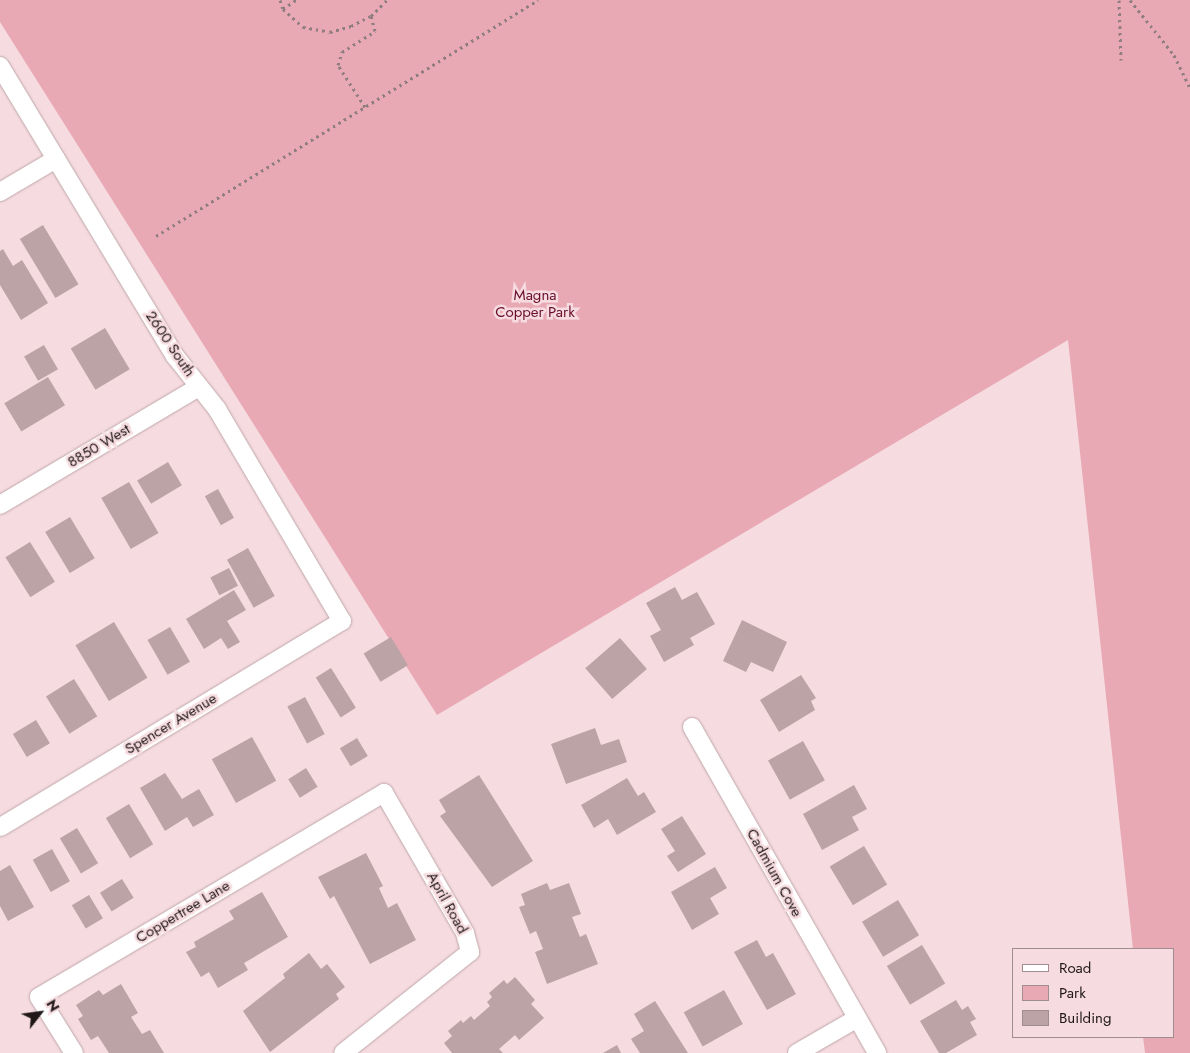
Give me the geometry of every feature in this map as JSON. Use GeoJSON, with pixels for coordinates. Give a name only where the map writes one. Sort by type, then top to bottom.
{"type":"FeatureCollection","features":[{"type":"Feature","properties":{"kind":"street","name":"2600 South"},"geometry":{"type":"LineString","coordinates":[[0,66],[175,356],[217,409],[342,621]]}},
{"type":"Feature","properties":{"kind":"street"},"geometry":{"type":"LineString","coordinates":[[0,192],[56,159]]}},
{"type":"Feature","properties":{"kind":"street","name":"8850 West"},"geometry":{"type":"LineString","coordinates":[[0,506],[199,387]]}},
{"type":"Feature","properties":{"kind":"street","name":"Spencer Avenue"},"geometry":{"type":"LineString","coordinates":[[0,827],[342,621]]}},
{"type":"Feature","properties":{"kind":"street","name":"Cadmium Cove"},"geometry":{"type":"LineString","coordinates":[[692,727],[876,1053]]}},
{"type":"Feature","properties":{"kind":"street","name":"Coppertree Lane"},"geometry":{"type":"LineString","coordinates":[[74,1053],[39,997],[384,793]]}},
{"type":"Feature","properties":{"kind":"street","name":"April Road"},"geometry":{"type":"LineString","coordinates":[[343,1053],[470,952],[465,933],[384,793]]}},
{"type":"Feature","properties":{"kind":"street"},"geometry":{"type":"LineString","coordinates":[[797,1053],[856,1019]]}},
{"type":"Feature","properties":{"kind":"path"},"geometry":{"type":"LineString","coordinates":[[280,0],[283,9],[303,27],[330,32],[352,26],[371,16],[387,0]]}},
{"type":"Feature","properties":{"kind":"path"},"geometry":{"type":"LineString","coordinates":[[283,9],[296,0]]}},
{"type":"Feature","properties":{"kind":"path"},"geometry":{"type":"LineString","coordinates":[[156,236],[536,0]]}},
{"type":"Feature","properties":{"kind":"path"},"geometry":{"type":"LineString","coordinates":[[1119,0],[1121,60]]}},
{"type":"Feature","properties":{"kind":"path"},"geometry":{"type":"LineString","coordinates":[[1130,0],[1174,55],[1190,88]]}},
{"type":"Feature","properties":{"kind":"path"},"geometry":{"type":"LineString","coordinates":[[365,107],[338,65],[342,52],[375,31],[371,16]]}},
{"type":"Feature","properties":{"kind":"green space","name":"Magna Copper Park"},"geometry":{"type":"Polygon","coordinates":[[[0,0],[1190,0],[1190,1053],[1145,1053],[1143,1038],[1175,1038],[1175,948],[1133,948],[1068,340],[437,715],[0,22],[0,0]]]}},
{"type":"Feature","properties":{"kind":"building"},"geometry":{"type":"Polygon","coordinates":[[[43,225],[79,284],[55,298],[20,239],[43,225]]]}},
{"type":"Feature","properties":{"kind":"building"},"geometry":{"type":"Polygon","coordinates":[[[3,249],[13,266],[22,260],[48,303],[21,320],[0,285],[0,251],[3,249]]]}},
{"type":"Feature","properties":{"kind":"building"},"geometry":{"type":"Polygon","coordinates":[[[105,328],[130,369],[95,390],[71,349],[105,328]]]}},
{"type":"Feature","properties":{"kind":"building"},"geometry":{"type":"Polygon","coordinates":[[[44,345],[58,369],[38,381],[24,356],[44,345]]]}},
{"type":"Feature","properties":{"kind":"building"},"geometry":{"type":"Polygon","coordinates":[[[48,377],[65,405],[21,432],[4,403],[48,377]]]}},
{"type":"Feature","properties":{"kind":"building"},"geometry":{"type":"Polygon","coordinates":[[[168,462],[182,485],[151,504],[137,481],[168,462]]]}},
{"type":"Feature","properties":{"kind":"building"},"geometry":{"type":"Polygon","coordinates":[[[129,482],[158,533],[131,549],[101,498],[129,482]]]}},
{"type":"Feature","properties":{"kind":"building"},"geometry":{"type":"Polygon","coordinates":[[[218,489],[234,518],[221,525],[205,496],[218,489]]]}},
{"type":"Feature","properties":{"kind":"building"},"geometry":{"type":"Polygon","coordinates":[[[70,517],[95,558],[70,573],[45,532],[70,517]]]}},
{"type":"Feature","properties":{"kind":"building"},"geometry":{"type":"Polygon","coordinates":[[[30,542],[55,582],[30,597],[5,557],[30,542]]]}},
{"type":"Feature","properties":{"kind":"building"},"geometry":{"type":"Polygon","coordinates":[[[248,548],[275,596],[254,608],[227,560],[248,548]]]}},
{"type":"Feature","properties":{"kind":"building"},"geometry":{"type":"Polygon","coordinates":[[[229,568],[238,586],[219,595],[210,578],[229,568]]]}},
{"type":"Feature","properties":{"kind":"building"},"geometry":{"type":"Polygon","coordinates":[[[675,587],[682,600],[697,592],[715,624],[690,638],[694,645],[664,662],[650,636],[661,630],[646,603],[675,587]]]}},
{"type":"Feature","properties":{"kind":"building"},"geometry":{"type":"Polygon","coordinates":[[[234,590],[246,610],[227,621],[240,642],[228,649],[221,638],[204,649],[186,619],[234,590]]]}},
{"type":"Feature","properties":{"kind":"building"},"geometry":{"type":"Polygon","coordinates":[[[742,620],[787,642],[773,672],[751,662],[746,672],[723,661],[742,620]]]}},
{"type":"Feature","properties":{"kind":"building"},"geometry":{"type":"Polygon","coordinates":[[[114,622],[147,678],[109,701],[75,645],[114,622]]]}},
{"type":"Feature","properties":{"kind":"building"},"geometry":{"type":"Polygon","coordinates":[[[170,627],[190,662],[167,675],[147,640],[170,627]]]}},
{"type":"Feature","properties":{"kind":"building"},"geometry":{"type":"Polygon","coordinates":[[[391,637],[408,665],[381,682],[364,653],[391,637]]]}},
{"type":"Feature","properties":{"kind":"building"},"geometry":{"type":"Polygon","coordinates":[[[620,638],[647,669],[612,699],[585,668],[620,638]]]}},
{"type":"Feature","properties":{"kind":"building"},"geometry":{"type":"Polygon","coordinates":[[[331,668],[356,708],[341,717],[316,678],[331,668]]]}},
{"type":"Feature","properties":{"kind":"building"},"geometry":{"type":"Polygon","coordinates":[[[801,675],[816,698],[811,701],[815,710],[779,732],[760,700],[801,675]]]}},
{"type":"Feature","properties":{"kind":"building"},"geometry":{"type":"Polygon","coordinates":[[[74,679],[97,716],[69,734],[46,696],[74,679]]]}},
{"type":"Feature","properties":{"kind":"building"},"geometry":{"type":"Polygon","coordinates":[[[305,697],[325,734],[307,743],[287,706],[305,697]]]}},
{"type":"Feature","properties":{"kind":"building"},"geometry":{"type":"Polygon","coordinates":[[[36,720],[50,743],[27,757],[13,734],[36,720]]]}},
{"type":"Feature","properties":{"kind":"building"},"geometry":{"type":"Polygon","coordinates":[[[595,728],[601,745],[619,739],[627,762],[566,784],[551,744],[595,728]]]}},
{"type":"Feature","properties":{"kind":"building"},"geometry":{"type":"Polygon","coordinates":[[[252,737],[276,781],[236,803],[212,759],[252,737]]]}},
{"type":"Feature","properties":{"kind":"building"},"geometry":{"type":"Polygon","coordinates":[[[357,738],[368,756],[351,766],[340,748],[357,738]]]}},
{"type":"Feature","properties":{"kind":"building"},"geometry":{"type":"Polygon","coordinates":[[[803,741],[825,780],[790,800],[768,760],[803,741]]]}},
{"type":"Feature","properties":{"kind":"building"},"geometry":{"type":"Polygon","coordinates":[[[306,768],[318,787],[300,798],[288,779],[306,768]]]}},
{"type":"Feature","properties":{"kind":"building"},"geometry":{"type":"Polygon","coordinates":[[[165,773],[182,799],[199,789],[214,815],[193,827],[187,817],[165,831],[140,788],[165,773]]]}},
{"type":"Feature","properties":{"kind":"building"},"geometry":{"type":"Polygon","coordinates":[[[479,775],[533,861],[492,887],[440,816],[446,812],[439,800],[479,775]]]}},
{"type":"Feature","properties":{"kind":"building"},"geometry":{"type":"Polygon","coordinates":[[[627,778],[638,796],[644,792],[656,812],[617,835],[608,819],[594,828],[581,805],[627,778]]]}},
{"type":"Feature","properties":{"kind":"building"},"geometry":{"type":"Polygon","coordinates":[[[854,785],[867,809],[852,817],[859,830],[822,850],[803,814],[854,785]]]}},
{"type":"Feature","properties":{"kind":"building"},"geometry":{"type":"Polygon","coordinates":[[[129,804],[153,844],[130,858],[106,818],[129,804]]]}},
{"type":"Feature","properties":{"kind":"building"},"geometry":{"type":"Polygon","coordinates":[[[682,816],[706,854],[678,872],[667,856],[675,851],[661,829],[682,816]]]}},
{"type":"Feature","properties":{"kind":"building"},"geometry":{"type":"Polygon","coordinates":[[[77,828],[98,863],[81,873],[60,838],[77,828]]]}},
{"type":"Feature","properties":{"kind":"building"},"geometry":{"type":"Polygon","coordinates":[[[864,846],[887,885],[853,905],[830,867],[864,846]]]}},
{"type":"Feature","properties":{"kind":"building"},"geometry":{"type":"Polygon","coordinates":[[[52,849],[70,881],[51,892],[33,860],[52,849]]]}},
{"type":"Feature","properties":{"kind":"building"},"geometry":{"type":"Polygon","coordinates":[[[366,853],[383,886],[379,888],[388,908],[397,903],[416,940],[370,964],[334,896],[330,899],[318,877],[366,853]]]}},
{"type":"Feature","properties":{"kind":"building"},"geometry":{"type":"Polygon","coordinates":[[[10,865],[34,907],[8,921],[0,906],[0,871],[10,865]]]}},
{"type":"Feature","properties":{"kind":"building"},"geometry":{"type":"Polygon","coordinates":[[[715,867],[727,888],[710,898],[719,914],[692,930],[671,892],[715,867]]]}},
{"type":"Feature","properties":{"kind":"building"},"geometry":{"type":"Polygon","coordinates":[[[122,879],[134,898],[112,911],[100,893],[122,879]]]}},
{"type":"Feature","properties":{"kind":"building"},"geometry":{"type":"Polygon","coordinates":[[[547,883],[550,890],[569,883],[581,914],[572,917],[580,937],[586,934],[598,964],[547,984],[535,952],[543,949],[536,931],[530,934],[519,907],[525,905],[521,894],[547,883]]]}},
{"type":"Feature","properties":{"kind":"building"},"geometry":{"type":"Polygon","coordinates":[[[262,892],[288,937],[244,963],[248,970],[218,988],[209,972],[201,977],[186,952],[196,947],[194,942],[234,919],[229,911],[262,892]]]}},
{"type":"Feature","properties":{"kind":"building"},"geometry":{"type":"Polygon","coordinates":[[[89,895],[103,918],[86,928],[72,905],[89,895]]]}},
{"type":"Feature","properties":{"kind":"building"},"geometry":{"type":"Polygon","coordinates":[[[898,900],[919,935],[883,957],[862,922],[898,900]]]}},
{"type":"Feature","properties":{"kind":"building"},"geometry":{"type":"Polygon","coordinates":[[[757,940],[766,957],[773,953],[796,994],[767,1010],[734,952],[757,940]]]}},
{"type":"Feature","properties":{"kind":"building"},"geometry":{"type":"Polygon","coordinates":[[[922,945],[945,984],[910,1005],[887,966],[922,945]]]}},
{"type":"Feature","properties":{"kind":"building"},"geometry":{"type":"Polygon","coordinates":[[[309,953],[321,969],[327,964],[345,987],[336,994],[339,999],[270,1052],[243,1011],[285,978],[283,974],[309,953]]]}},
{"type":"Feature","properties":{"kind":"building"},"geometry":{"type":"Polygon","coordinates":[[[515,977],[535,1000],[531,1004],[544,1018],[519,1040],[515,1035],[499,1049],[503,1053],[452,1053],[444,1043],[452,1036],[448,1031],[461,1020],[463,1023],[471,1016],[474,1020],[490,1006],[487,1002],[492,997],[489,993],[504,980],[507,984],[515,977]]]}},
{"type":"Feature","properties":{"kind":"building"},"geometry":{"type":"Polygon","coordinates":[[[121,984],[138,1013],[131,1017],[142,1034],[150,1030],[164,1053],[109,1053],[98,1036],[91,1040],[78,1019],[83,1016],[76,1005],[99,990],[103,995],[121,984]]]}},
{"type":"Feature","properties":{"kind":"building"},"geometry":{"type":"Polygon","coordinates":[[[724,990],[743,1024],[703,1046],[684,1012],[724,990]]]}},
{"type":"Feature","properties":{"kind":"building"},"geometry":{"type":"Polygon","coordinates":[[[956,1000],[962,1010],[968,1006],[976,1019],[970,1022],[977,1035],[946,1053],[939,1053],[920,1021],[956,1000]]]}},
{"type":"Feature","properties":{"kind":"building"},"geometry":{"type":"Polygon","coordinates":[[[655,1001],[688,1053],[640,1053],[631,1039],[644,1031],[634,1014],[655,1001]]]}},
{"type":"Feature","properties":{"kind":"building"},"geometry":{"type":"Polygon","coordinates":[[[617,1045],[621,1053],[603,1053],[617,1045]]]}}]}
